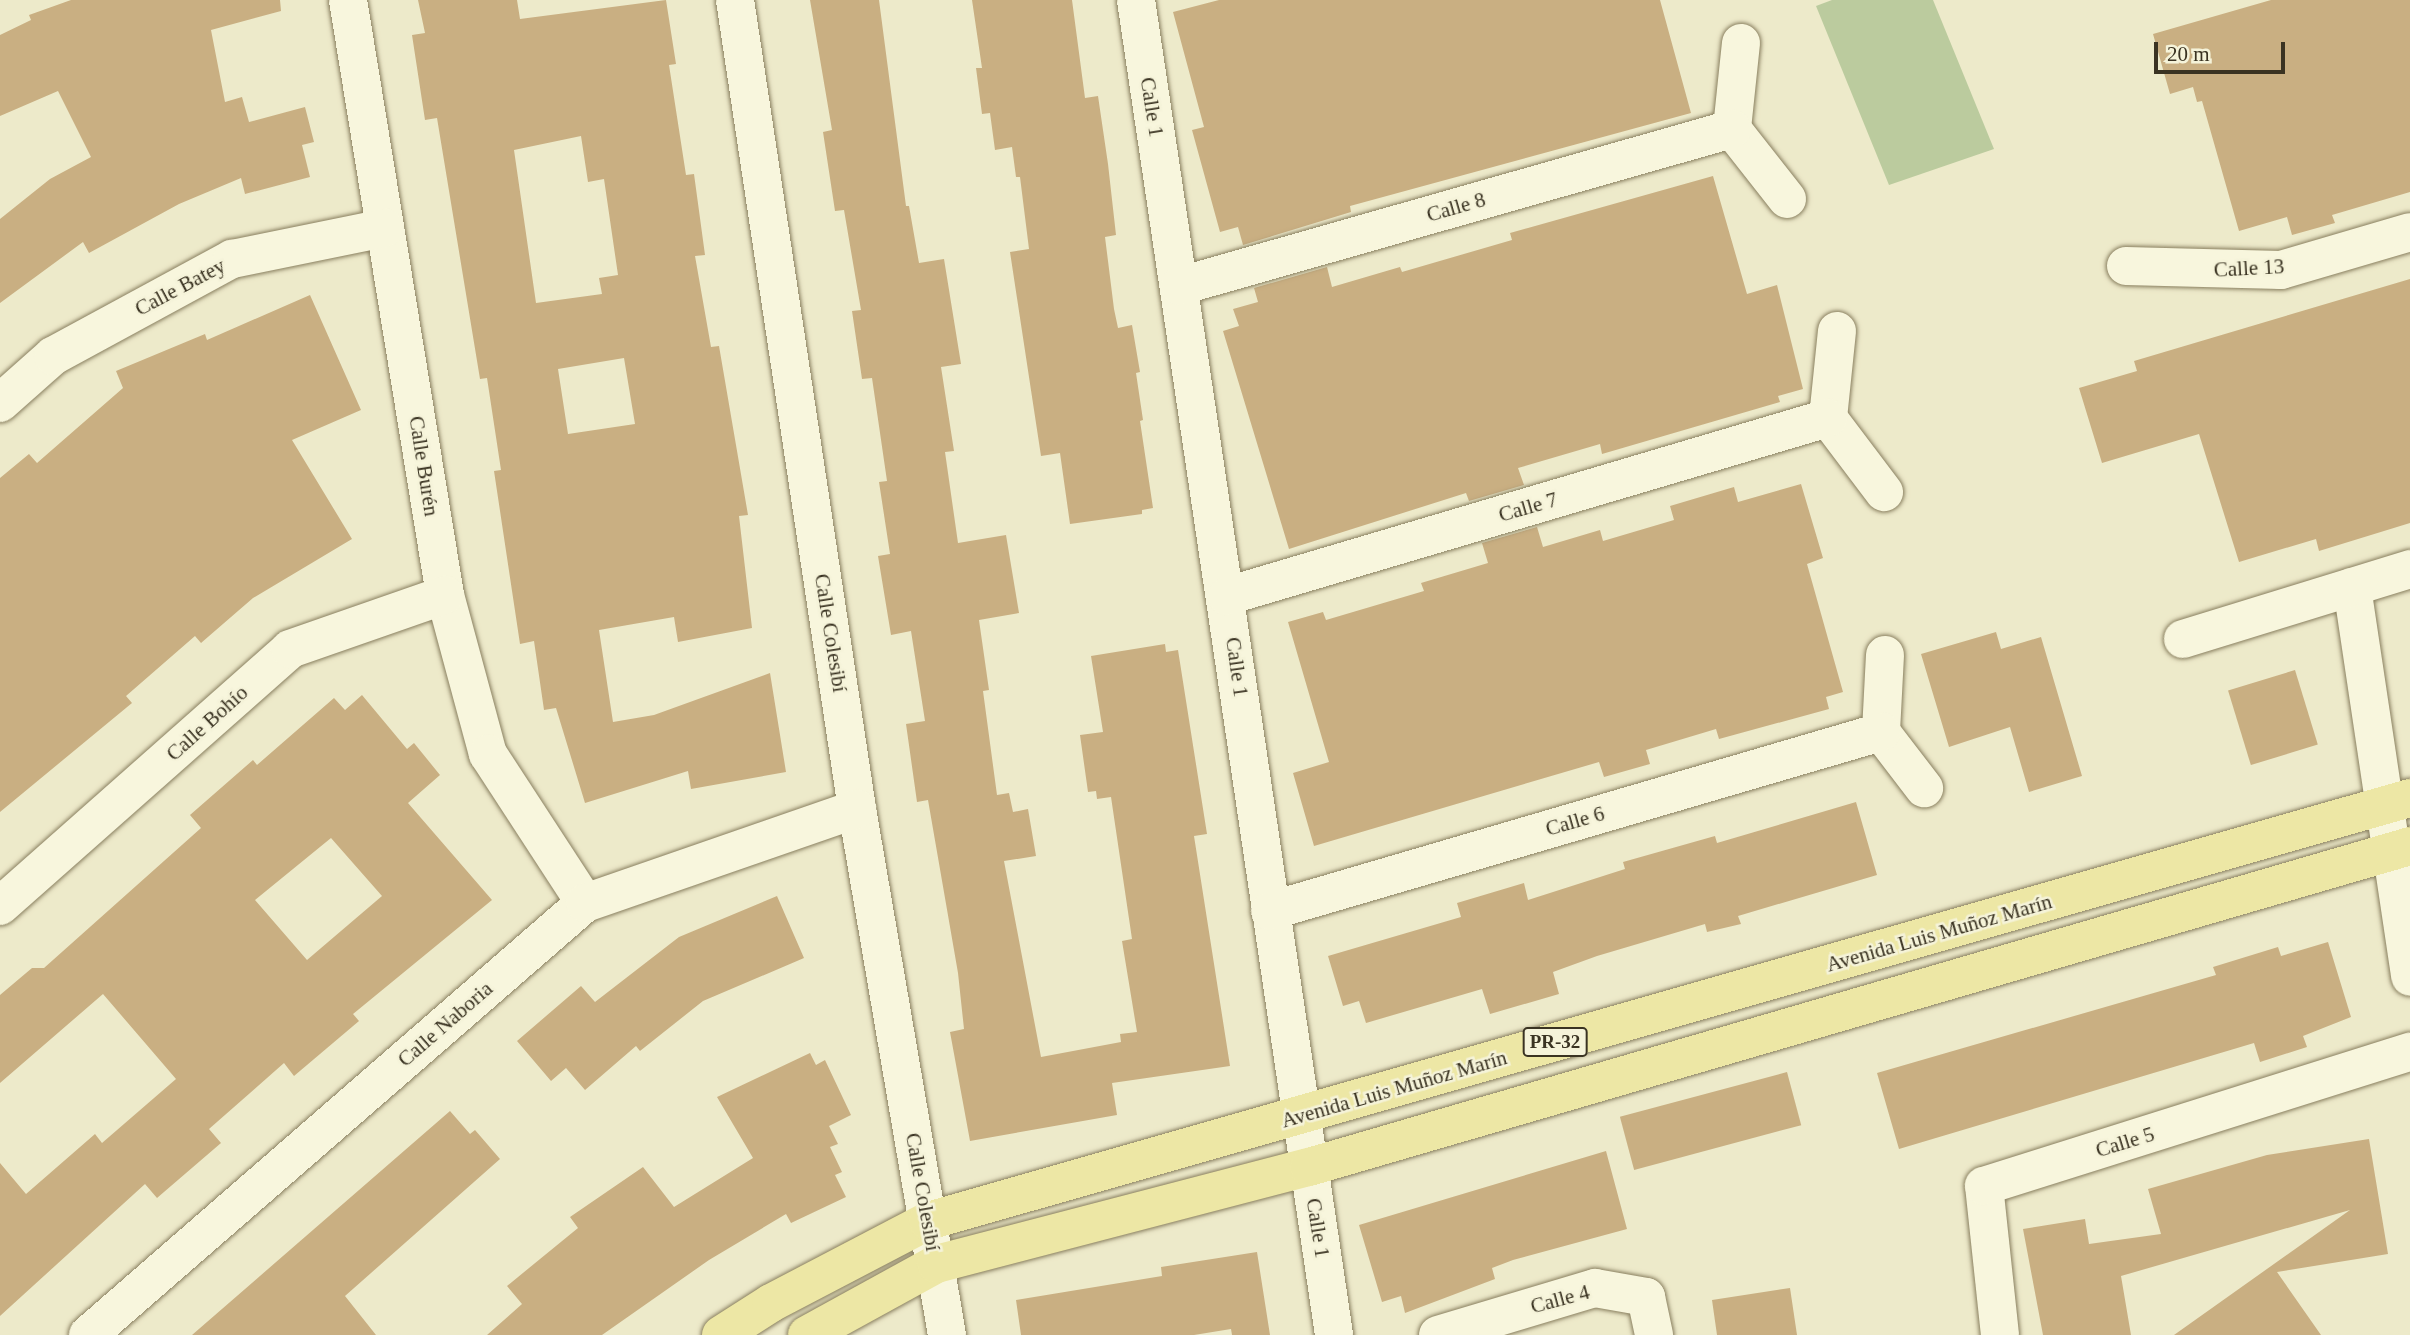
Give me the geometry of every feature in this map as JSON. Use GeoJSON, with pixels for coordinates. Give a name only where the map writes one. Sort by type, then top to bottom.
{"type":"FeatureCollection","features":[{"type":"Feature","properties":{"kind":"main road","name":"Avenida Luis Muñoz Marín"},"geometry":{"type":"LineString","coordinates":[[721,1335],[771,1303],[928,1222],[2398,802]]}},
{"type":"Feature","properties":{"kind":"main road","name":"PR-32"},"geometry":{"type":"LineString","coordinates":[[807,1335],[936,1264],[1309,1167],[2401,849]]}},
{"type":"Feature","properties":{"kind":"street","name":"Calle Burén"},"geometry":{"type":"LineString","coordinates":[[348,0],[445,595],[488,754],[585,903]]}},
{"type":"Feature","properties":{"kind":"street","name":"Calle Colesibí"},"geometry":{"type":"LineString","coordinates":[[735,0],[857,809],[947,1335]]}},
{"type":"Feature","properties":{"kind":"street","name":"Calle 1"},"geometry":{"type":"LineString","coordinates":[[1136,0],[1227,596],[1270,911],[1334,1335]]}},
{"type":"Feature","properties":{"kind":"street"},"geometry":{"type":"LineString","coordinates":[[1741,43],[1731,129],[1787,199]]}},
{"type":"Feature","properties":{"kind":"street","name":"Calle 8"},"geometry":{"type":"LineString","coordinates":[[1180,286],[1731,129]]}},
{"type":"Feature","properties":{"kind":"street","name":"Calle Batey"},"geometry":{"type":"LineString","coordinates":[[0,403],[53,356],[232,259],[385,228]]}},
{"type":"Feature","properties":{"kind":"street","name":"Calle 13"},"geometry":{"type":"LineString","coordinates":[[2126,266],[2145,270],[2281,270],[2410,232]]}},
{"type":"Feature","properties":{"kind":"street"},"geometry":{"type":"LineString","coordinates":[[1837,331],[1828,418],[1884,492]]}},
{"type":"Feature","properties":{"kind":"street","name":"Calle 7"},"geometry":{"type":"LineString","coordinates":[[1227,596],[1828,418]]}},
{"type":"Feature","properties":{"kind":"street"},"geometry":{"type":"LineString","coordinates":[[2183,639],[2410,569]]}},
{"type":"Feature","properties":{"kind":"street"},"geometry":{"type":"LineString","coordinates":[[2351,587],[2398,802],[2410,977]]}},
{"type":"Feature","properties":{"kind":"street","name":"Calle Bohío"},"geometry":{"type":"LineString","coordinates":[[0,906],[290,649],[445,595]]}},
{"type":"Feature","properties":{"kind":"street"},"geometry":{"type":"LineString","coordinates":[[1885,655],[1881,732],[1924,788]]}},
{"type":"Feature","properties":{"kind":"street","name":"Calle 6"},"geometry":{"type":"LineString","coordinates":[[1270,911],[1881,732]]}},
{"type":"Feature","properties":{"kind":"street","name":"Calle Naboria"},"geometry":{"type":"LineString","coordinates":[[88,1335],[585,903],[857,809]]}},
{"type":"Feature","properties":{"kind":"street","name":"Calle 5"},"geometry":{"type":"LineString","coordinates":[[2000,1335],[1984,1186],[2410,1052]]}},
{"type":"Feature","properties":{"kind":"street","name":"Calle 4"},"geometry":{"type":"LineString","coordinates":[[1438,1335],[1595,1288],[1646,1297],[1654,1335]]}},
{"type":"Feature","properties":{"kind":"green space"},"geometry":{"type":"Polygon","coordinates":[[[1832,0],[1933,0],[1994,149],[1889,185],[1816,6],[1832,0]]]}},
{"type":"Feature","properties":{"kind":"building"},"geometry":{"type":"Polygon","coordinates":[[[71,0],[280,0],[281,11],[211,30],[225,102],[242,97],[249,122],[305,107],[314,142],[302,145],[310,177],[245,194],[241,178],[179,204],[89,253],[83,242],[0,303],[0,219],[50,179],[91,157],[58,91],[0,116],[0,35],[31,20],[29,15],[71,0]]]}},
{"type":"Feature","properties":{"kind":"building"},"geometry":{"type":"Polygon","coordinates":[[[418,0],[517,0],[520,19],[666,0],[676,64],[669,65],[686,175],[694,174],[705,255],[695,256],[711,347],[719,346],[748,515],[739,516],[752,628],[678,642],[674,617],[599,630],[613,722],[654,715],[770,673],[786,772],[691,789],[688,771],[585,803],[556,708],[544,710],[534,641],[520,644],[494,471],[501,470],[487,378],[480,379],[437,118],[425,120],[412,35],[425,33],[418,0]],[[581,136],[514,150],[536,303],[602,294],[599,278],[618,275],[604,179],[588,182],[581,136]],[[624,358],[558,369],[568,434],[635,424],[624,358]]]}},
{"type":"Feature","properties":{"kind":"building"},"geometry":{"type":"Polygon","coordinates":[[[810,0],[879,0],[906,206],[909,206],[919,263],[944,259],[961,364],[941,367],[954,451],[945,452],[958,543],[1006,535],[1019,613],[979,620],[989,690],[983,691],[997,795],[1009,793],[1013,812],[1028,809],[1036,856],[1004,861],[1041,1057],[1121,1042],[1120,1034],[1137,1032],[1122,941],[1132,939],[1111,797],[1097,799],[1096,791],[1088,792],[1080,735],[1103,732],[1091,656],[1165,644],[1166,652],[1178,650],[1207,834],[1194,836],[1230,1066],[1112,1083],[1117,1115],[970,1141],[950,1032],[964,1029],[958,973],[928,800],[917,802],[906,724],[925,721],[911,631],[891,635],[878,556],[890,554],[879,482],[887,481],[872,378],[862,379],[852,311],[861,310],[844,210],[835,211],[823,132],[832,130],[810,0]]]}},
{"type":"Feature","properties":{"kind":"building"},"geometry":{"type":"Polygon","coordinates":[[[972,0],[1072,0],[1085,98],[1098,96],[1108,164],[1116,235],[1105,237],[1114,309],[1118,328],[1132,325],[1140,372],[1136,373],[1143,420],[1140,421],[1153,508],[1142,510],[1142,514],[1070,524],[1060,453],[1041,456],[1010,252],[1029,249],[1020,177],[1016,177],[1012,147],[995,150],[990,113],[982,114],[976,68],[982,68],[972,0]]]}},
{"type":"Feature","properties":{"kind":"building"},"geometry":{"type":"Polygon","coordinates":[[[1219,0],[1660,0],[1691,113],[1350,206],[1351,212],[1243,245],[1238,227],[1220,232],[1192,130],[1204,127],[1173,12],[1219,0]]]}},
{"type":"Feature","properties":{"kind":"building"},"geometry":{"type":"Polygon","coordinates":[[[2271,0],[2410,0],[2410,192],[2332,215],[2335,223],[2292,235],[2287,217],[2239,231],[2202,101],[2197,102],[2193,87],[2170,94],[2153,34],[2271,0]]]}},
{"type":"Feature","properties":{"kind":"building"},"geometry":{"type":"Polygon","coordinates":[[[1713,176],[1747,294],[1777,285],[1803,389],[1778,396],[1780,402],[1602,454],[1600,444],[1518,468],[1524,485],[1469,501],[1466,493],[1289,549],[1223,331],[1239,326],[1233,309],[1258,302],[1254,288],[1327,267],[1332,287],[1400,267],[1402,272],[1512,240],[1510,233],[1713,176]]]}},
{"type":"Feature","properties":{"kind":"building"},"geometry":{"type":"Polygon","coordinates":[[[2410,279],[2410,523],[2319,551],[2316,539],[2239,562],[2199,434],[2102,463],[2079,388],[2137,371],[2134,361],[2410,279]]]}},
{"type":"Feature","properties":{"kind":"building"},"geometry":{"type":"Polygon","coordinates":[[[310,295],[361,410],[292,440],[352,539],[253,598],[201,643],[195,636],[126,696],[132,703],[0,812],[0,478],[29,454],[37,463],[123,388],[116,371],[205,334],[207,340],[310,295]]]}},
{"type":"Feature","properties":{"kind":"building"},"geometry":{"type":"Polygon","coordinates":[[[1801,484],[1823,558],[1807,564],[1843,692],[1826,697],[1829,709],[1719,739],[1716,729],[1646,750],[1650,764],[1604,777],[1599,762],[1314,846],[1293,773],[1329,762],[1288,622],[1323,612],[1326,620],[1424,591],[1421,583],[1488,563],[1482,543],[1537,527],[1543,547],[1600,530],[1603,541],[1674,520],[1670,506],[1734,487],[1738,502],[1801,484]]]}},
{"type":"Feature","properties":{"kind":"building"},"geometry":{"type":"Polygon","coordinates":[[[1996,632],[2001,649],[2041,637],[2082,776],[2029,792],[2010,727],[1949,747],[1921,654],[1996,632]]]}},
{"type":"Feature","properties":{"kind":"building"},"geometry":{"type":"Polygon","coordinates":[[[2295,670],[2318,745],[2251,765],[2228,690],[2295,670]]]}},
{"type":"Feature","properties":{"kind":"building"},"geometry":{"type":"Polygon","coordinates":[[[362,695],[407,749],[414,743],[440,775],[408,803],[492,900],[353,1014],[359,1021],[294,1076],[284,1063],[209,1129],[221,1143],[157,1198],[145,1184],[0,1316],[0,1163],[26,1194],[95,1134],[102,1143],[176,1079],[103,994],[0,1083],[0,995],[32,968],[44,968],[201,828],[190,815],[253,760],[257,765],[334,698],[345,710],[362,695]],[[331,838],[255,900],[307,960],[382,896],[331,838]]]}},
{"type":"Feature","properties":{"kind":"building"},"geometry":{"type":"Polygon","coordinates":[[[1856,802],[1877,875],[1738,916],[1741,924],[1707,932],[1705,924],[1597,956],[1553,972],[1559,994],[1490,1014],[1482,989],[1366,1023],[1359,1001],[1343,1006],[1328,956],[1461,917],[1457,903],[1524,883],[1528,900],[1625,869],[1623,862],[1715,836],[1717,843],[1856,802]]]}},
{"type":"Feature","properties":{"kind":"building"},"geometry":{"type":"Polygon","coordinates":[[[777,896],[804,958],[703,1001],[640,1051],[636,1046],[585,1090],[566,1068],[551,1081],[517,1041],[581,986],[595,1002],[679,937],[777,896]]]}},
{"type":"Feature","properties":{"kind":"building"},"geometry":{"type":"Polygon","coordinates":[[[2328,942],[2351,1017],[2303,1036],[2307,1047],[2260,1062],[2254,1043],[1899,1149],[1877,1073],[2216,975],[2213,967],[2278,947],[2281,956],[2328,942]]]}},
{"type":"Feature","properties":{"kind":"building"},"geometry":{"type":"Polygon","coordinates":[[[810,1053],[816,1065],[825,1060],[851,1115],[829,1126],[838,1144],[830,1147],[842,1172],[835,1175],[846,1197],[791,1223],[786,1214],[709,1260],[602,1335],[487,1335],[522,1304],[507,1286],[578,1228],[570,1217],[643,1167],[674,1207],[753,1158],[717,1097],[810,1053]]]}},
{"type":"Feature","properties":{"kind":"building"},"geometry":{"type":"Polygon","coordinates":[[[1787,1072],[1801,1125],[1634,1170],[1620,1117],[1787,1072]]]}},
{"type":"Feature","properties":{"kind":"building"},"geometry":{"type":"Polygon","coordinates":[[[450,1111],[470,1134],[475,1130],[500,1159],[345,1296],[376,1335],[192,1335],[450,1111]]]}},
{"type":"Feature","properties":{"kind":"building"},"geometry":{"type":"Polygon","coordinates":[[[2369,1139],[2388,1254],[2277,1272],[2321,1335],[2174,1335],[2350,1210],[2121,1276],[2131,1335],[2043,1335],[2023,1229],[2085,1219],[2089,1244],[2161,1234],[2148,1189],[2267,1155],[2369,1139]]]}},
{"type":"Feature","properties":{"kind":"building"},"geometry":{"type":"Polygon","coordinates":[[[1606,1151],[1627,1229],[1513,1260],[1492,1268],[1495,1279],[1405,1313],[1401,1296],[1382,1302],[1359,1225],[1606,1151]]]}},
{"type":"Feature","properties":{"kind":"building"},"geometry":{"type":"Polygon","coordinates":[[[1257,1252],[1270,1335],[1232,1335],[1231,1329],[1194,1335],[1021,1335],[1016,1300],[1162,1276],[1161,1267],[1257,1252]]]}},
{"type":"Feature","properties":{"kind":"building"},"geometry":{"type":"Polygon","coordinates":[[[1790,1288],[1797,1335],[1717,1335],[1712,1300],[1790,1288]]]}}]}
